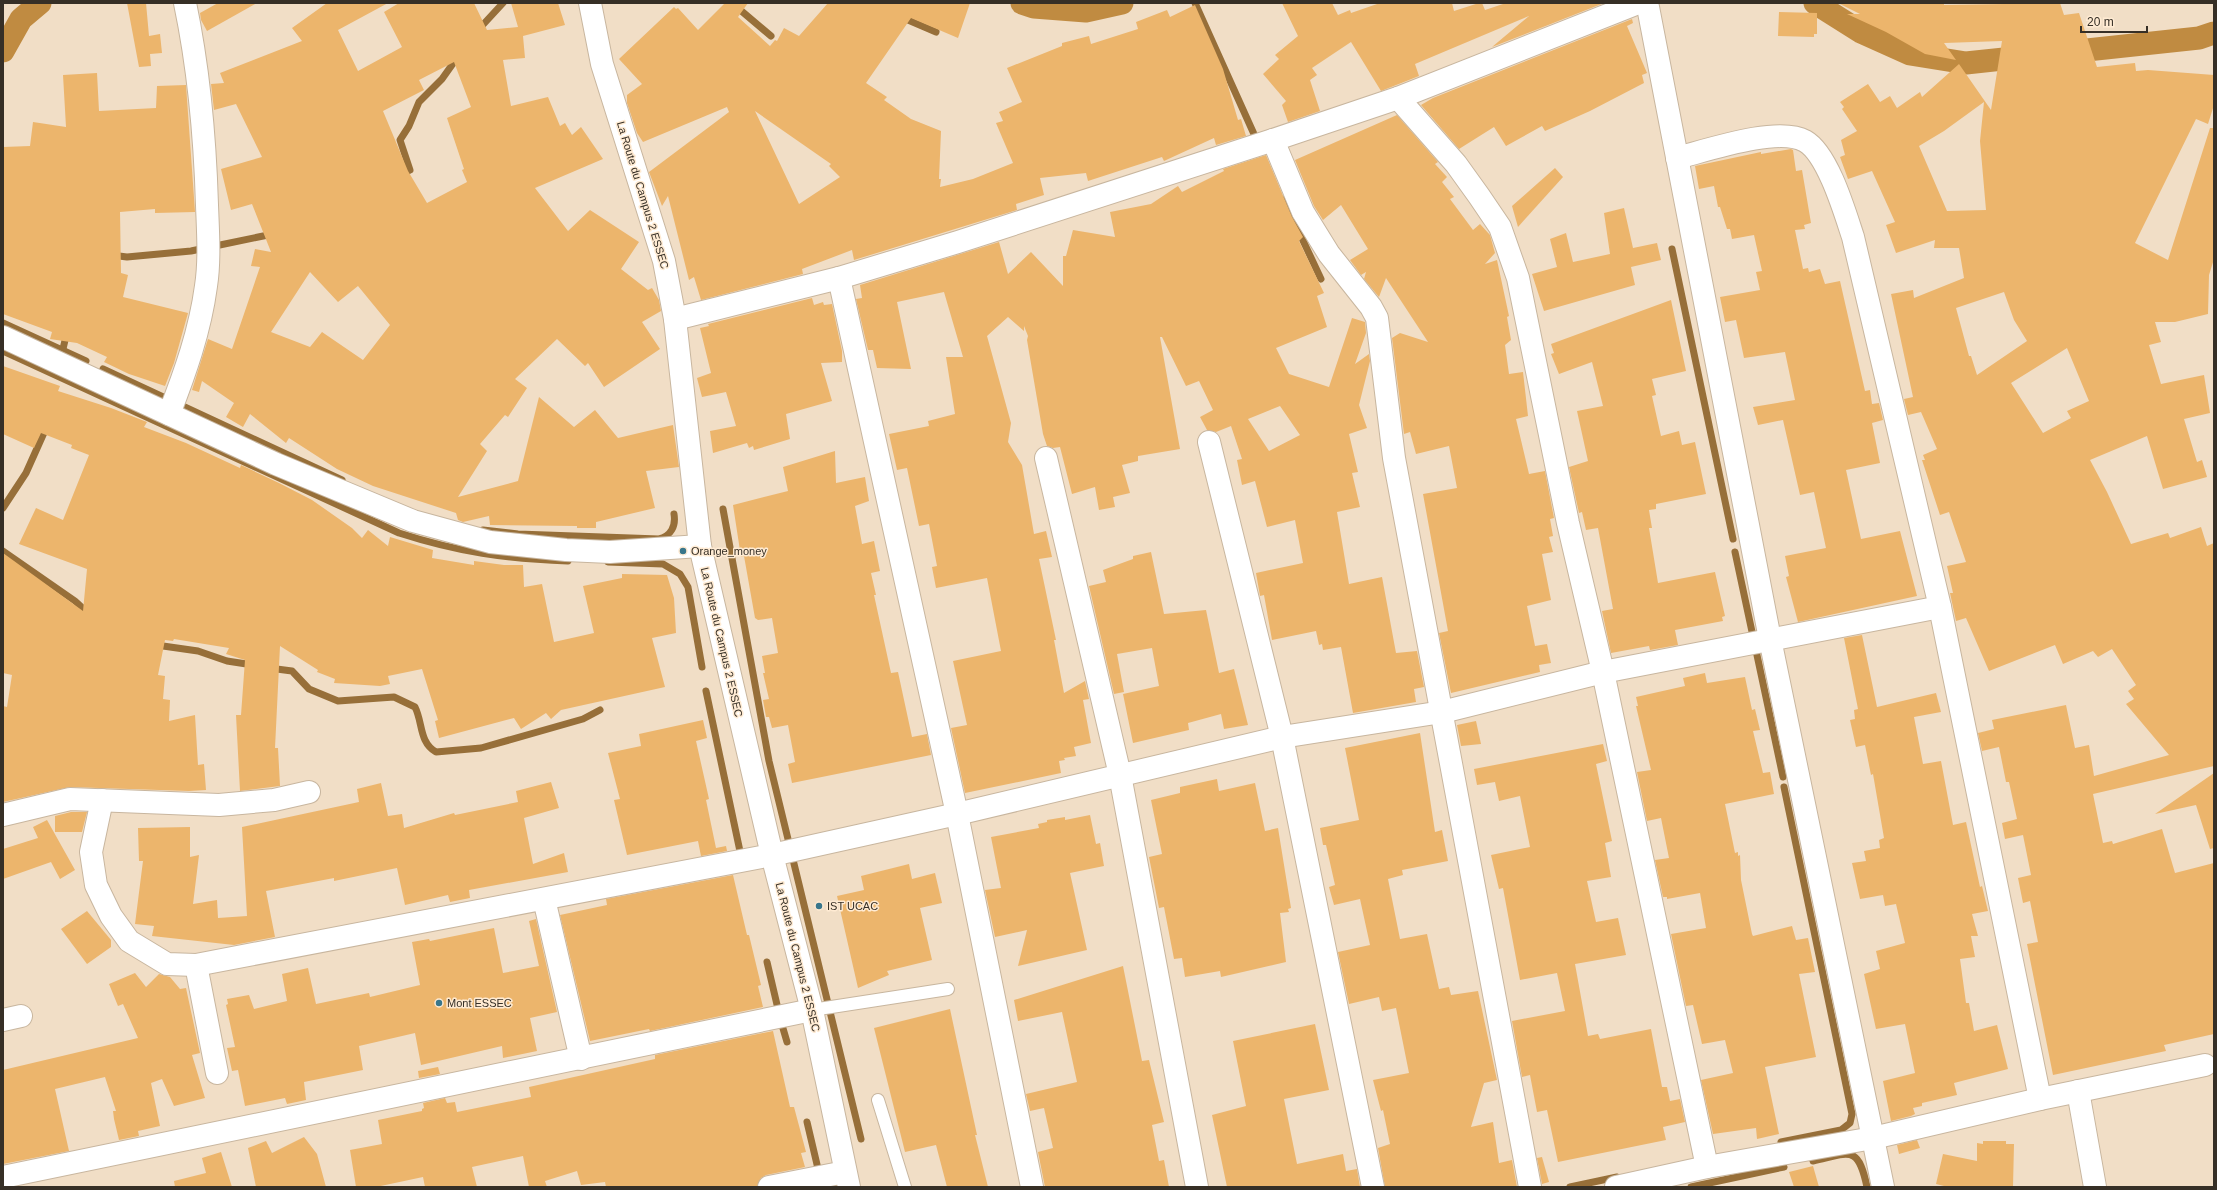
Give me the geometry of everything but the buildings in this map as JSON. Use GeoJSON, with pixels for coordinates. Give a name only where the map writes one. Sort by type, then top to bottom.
{"type":"FeatureCollection","features":[{"type":"Feature","properties":{"kind":"street"},"geometry":{"type":"LineString","coordinates":[[169,414],[187,367],[202,313],[208,264],[205,159],[201,101],[185,3]]}},
{"type":"Feature","properties":{"kind":"street","name":"La Route du Campus 2 ESSEC"},"geometry":{"type":"LineString","coordinates":[[590,3],[602,64],[664,260],[675,319],[700,546],[772,855],[812,1010],[847,1179]]}},
{"type":"Feature","properties":{"kind":"street"},"geometry":{"type":"LineString","coordinates":[[675,319],[839,278],[958,242],[1273,140],[1398,98],[1638,3]]}},
{"type":"Feature","properties":{"kind":"street"},"geometry":{"type":"LineString","coordinates":[[1644,3],[1648,8],[1770,639],[1883,1187]]}},
{"type":"Feature","properties":{"kind":"street"},"geometry":{"type":"LineString","coordinates":[[1398,98],[1456,164],[1500,227],[1518,278],[1568,523],[1603,672],[1707,1167]]}},
{"type":"Feature","properties":{"kind":"street"},"geometry":{"type":"LineString","coordinates":[[1677,158],[1772,135],[1792,136],[1805,141],[1816,150],[1839,193],[1853,237],[1940,606],[2040,1099]]}},
{"type":"Feature","properties":{"kind":"street"},"geometry":{"type":"LineString","coordinates":[[1273,140],[1303,212],[1329,254],[1371,307],[1377,318],[1394,458],[1530,1187]]}},
{"type":"Feature","properties":{"kind":"street"},"geometry":{"type":"LineString","coordinates":[[839,278],[957,814],[1032,1187]]}},
{"type":"Feature","properties":{"kind":"street"},"geometry":{"type":"LineString","coordinates":[[3,337],[276,464],[413,521],[490,542],[566,550],[610,552],[700,546]]}},
{"type":"Feature","properties":{"kind":"street"},"geometry":{"type":"LineString","coordinates":[[1208,442],[1282,737],[1373,1187]]}},
{"type":"Feature","properties":{"kind":"street"},"geometry":{"type":"LineString","coordinates":[[1046,458],[1120,775],[1197,1187]]}},
{"type":"Feature","properties":{"kind":"street"},"geometry":{"type":"LineString","coordinates":[[102,800],[91,852],[96,885],[111,916],[129,941],[167,964],[196,965],[772,855],[957,814],[1282,737],[1442,712],[1603,672],[1940,606]]}},
{"type":"Feature","properties":{"kind":"street"},"geometry":{"type":"LineString","coordinates":[[3,815],[21,813],[62,800],[102,800],[219,805],[274,800],[309,792]]}},
{"type":"Feature","properties":{"kind":"street"},"geometry":{"type":"LineString","coordinates":[[544,899],[581,1059]]}},
{"type":"Feature","properties":{"kind":"street"},"geometry":{"type":"LineString","coordinates":[[196,965],[217,1074]]}},
{"type":"Feature","properties":{"kind":"street"},"geometry":{"type":"LineString","coordinates":[[3,1177],[581,1059],[812,1010]]}},
{"type":"Feature","properties":{"kind":"street"},"geometry":{"type":"LineString","coordinates":[[1616,1187],[1707,1167],[1873,1138],[2040,1099],[2205,1065]]}},
{"type":"Feature","properties":{"kind":"street"},"geometry":{"type":"LineString","coordinates":[[2078,1091],[2095,1187]]}},
{"type":"Feature","properties":{"kind":"street"},"geometry":{"type":"LineString","coordinates":[[769,1187],[847,1179]]}},
{"type":"Feature","properties":{"kind":"lane"},"geometry":{"type":"LineString","coordinates":[[812,1010],[948,989]]}},
{"type":"Feature","properties":{"kind":"lane"},"geometry":{"type":"LineString","coordinates":[[878,1100],[905,1187]]}},
{"type":"Feature","properties":{"kind":"waterway"},"geometry":{"type":"LineString","coordinates":[[3,51],[21,19],[40,3]]}},
{"type":"Feature","properties":{"kind":"waterway"},"geometry":{"type":"LineString","coordinates":[[479,29],[503,3]]}},
{"type":"Feature","properties":{"kind":"waterway"},"geometry":{"type":"LineString","coordinates":[[732,3],[771,36]]}},
{"type":"Feature","properties":{"kind":"waterway"},"geometry":{"type":"LineString","coordinates":[[1022,3],[1034,7],[1086,11],[1122,3]]}},
{"type":"Feature","properties":{"kind":"waterway"},"geometry":{"type":"LineString","coordinates":[[1195,3],[1258,143]]}},
{"type":"Feature","properties":{"kind":"waterway"},"geometry":{"type":"LineString","coordinates":[[1815,3],[1861,32],[1910,54],[1966,63],[2199,38],[2214,33]]}},
{"type":"Feature","properties":{"kind":"waterway"},"geometry":{"type":"LineString","coordinates":[[901,17],[936,32]]}},
{"type":"Feature","properties":{"kind":"waterway"},"geometry":{"type":"LineString","coordinates":[[401,175],[410,170],[400,140],[409,126],[419,102],[442,79],[459,55]]}},
{"type":"Feature","properties":{"kind":"waterway"},"geometry":{"type":"LineString","coordinates":[[1284,200],[1321,279]]}},
{"type":"Feature","properties":{"kind":"waterway"},"geometry":{"type":"LineString","coordinates":[[111,255],[127,257],[191,251],[273,234]]}},
{"type":"Feature","properties":{"kind":"waterway"},"geometry":{"type":"LineString","coordinates":[[1672,249],[1733,539]]}},
{"type":"Feature","properties":{"kind":"waterway"},"geometry":{"type":"LineString","coordinates":[[3,323],[86,361]]}},
{"type":"Feature","properties":{"kind":"waterway"},"geometry":{"type":"LineString","coordinates":[[62,353],[67,332]]}},
{"type":"Feature","properties":{"kind":"waterway"},"geometry":{"type":"LineString","coordinates":[[3,351],[399,533],[462,550],[503,556],[568,561]]}},
{"type":"Feature","properties":{"kind":"waterway"},"geometry":{"type":"LineString","coordinates":[[103,369],[342,480]]}},
{"type":"Feature","properties":{"kind":"waterway"},"geometry":{"type":"LineString","coordinates":[[3,508],[26,473],[47,426]]}},
{"type":"Feature","properties":{"kind":"waterway"},"geometry":{"type":"LineString","coordinates":[[723,509],[769,761],[861,1139]]}},
{"type":"Feature","properties":{"kind":"waterway"},"geometry":{"type":"LineString","coordinates":[[483,530],[518,534],[659,539],[667,536],[672,530],[674,514]]}},
{"type":"Feature","properties":{"kind":"waterway"},"geometry":{"type":"LineString","coordinates":[[3,551],[75,601],[89,614]]}},
{"type":"Feature","properties":{"kind":"waterway"},"geometry":{"type":"LineString","coordinates":[[1735,552],[1783,777]]}},
{"type":"Feature","properties":{"kind":"waterway"},"geometry":{"type":"LineString","coordinates":[[608,562],[663,564],[680,574],[688,587],[702,667]]}},
{"type":"Feature","properties":{"kind":"waterway"},"geometry":{"type":"LineString","coordinates":[[156,645],[198,651],[227,661],[253,665]]}},
{"type":"Feature","properties":{"kind":"waterway"},"geometry":{"type":"LineString","coordinates":[[269,668],[292,671],[309,689],[338,701],[394,697],[415,707],[418,713],[424,738],[436,752],[481,748],[583,719],[600,710]]}},
{"type":"Feature","properties":{"kind":"waterway"},"geometry":{"type":"LineString","coordinates":[[706,691],[741,856]]}},
{"type":"Feature","properties":{"kind":"waterway"},"geometry":{"type":"LineString","coordinates":[[1781,1142],[1841,1130],[1850,1123],[1852,1114],[1784,787]]}},
{"type":"Feature","properties":{"kind":"waterway"},"geometry":{"type":"LineString","coordinates":[[767,962],[778,1009]]}},
{"type":"Feature","properties":{"kind":"waterway"},"geometry":{"type":"LineString","coordinates":[[782,1025],[787,1042]]}},
{"type":"Feature","properties":{"kind":"waterway"},"geometry":{"type":"LineString","coordinates":[[807,1122],[819,1173]]}},
{"type":"Feature","properties":{"kind":"waterway"},"geometry":{"type":"LineString","coordinates":[[1813,1161],[1844,1154],[1850,1155],[1856,1158],[1860,1164],[1864,1173],[1867,1187]]}},
{"type":"Feature","properties":{"kind":"waterway"},"geometry":{"type":"LineString","coordinates":[[1691,1187],[1784,1167]]}},
{"type":"Feature","properties":{"kind":"waterway"},"geometry":{"type":"LineString","coordinates":[[1570,1187],[1617,1177]]}},
{"type":"Feature","properties":{"kind":"place","name":"Orange_money"},"geometry":{"type":"Point","coordinates":[683,551]}},
{"type":"Feature","properties":{"kind":"place","name":"IST UCAC"},"geometry":{"type":"Point","coordinates":[819,906]}},
{"type":"Feature","properties":{"kind":"place","name":"Mont ESSEC"},"geometry":{"type":"Point","coordinates":[439,1003]}}]}
